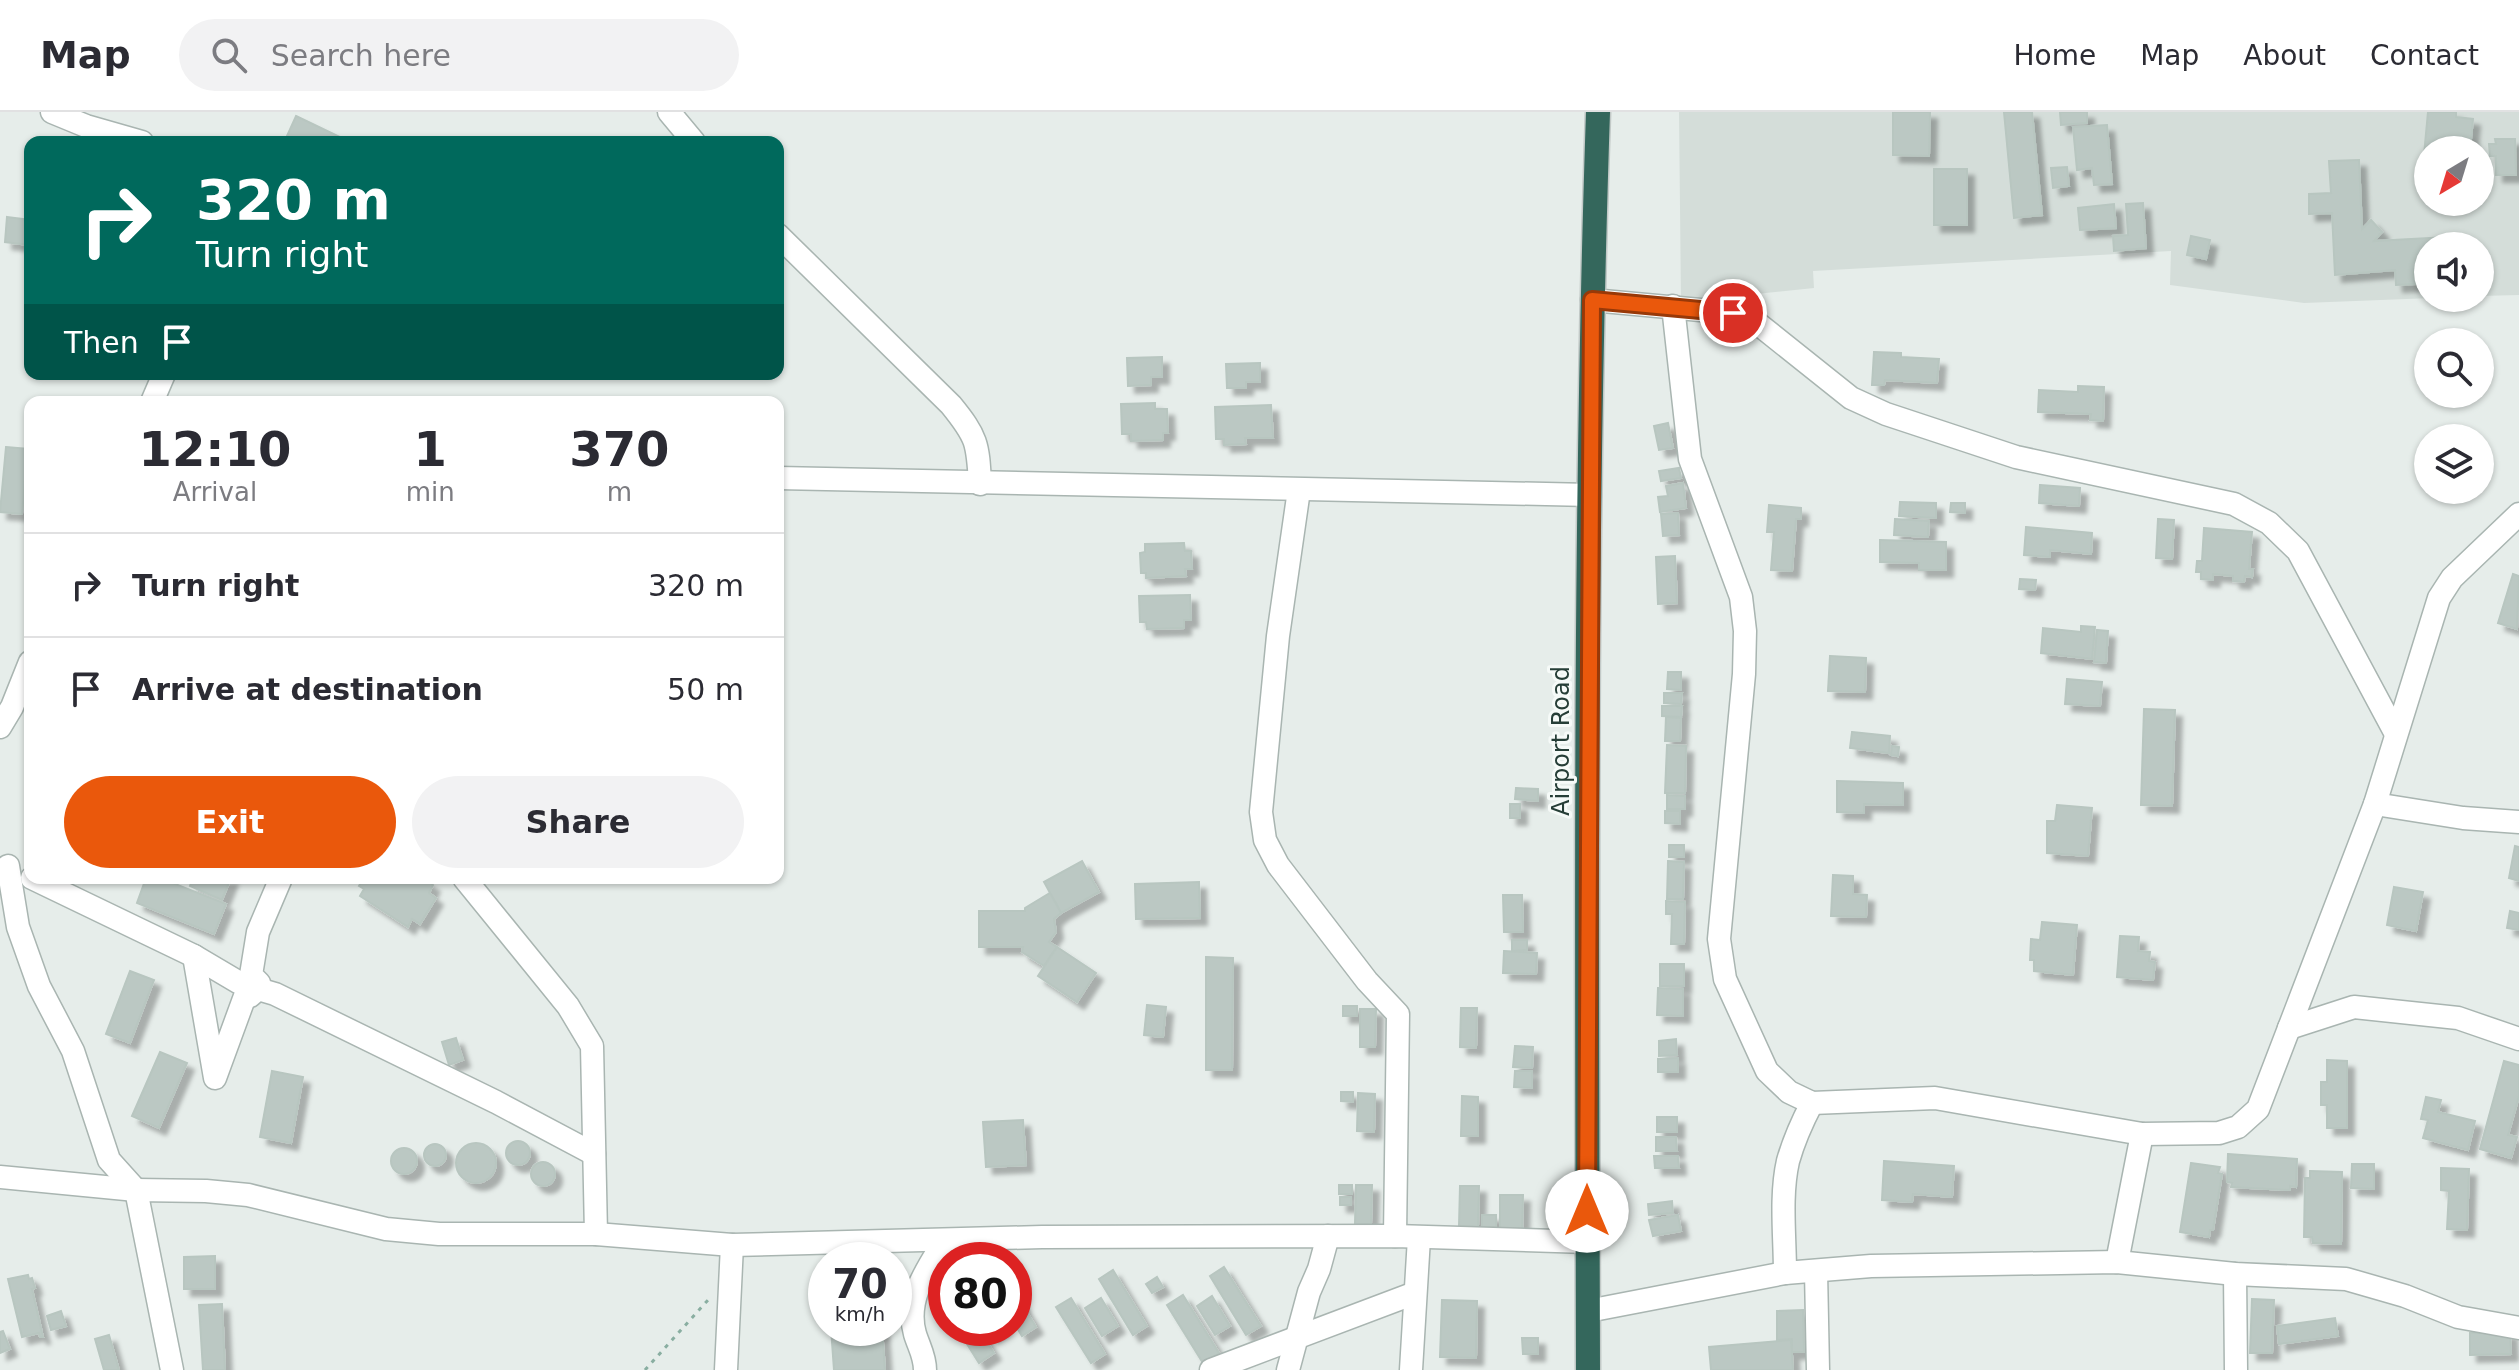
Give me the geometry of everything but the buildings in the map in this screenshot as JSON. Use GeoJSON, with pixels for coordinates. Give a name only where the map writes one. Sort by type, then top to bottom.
{"type":"FeatureCollection","features":[{"type":"Feature","properties":{"kind":"highway","name":"Airport Road"},"geometry":{"type":"LineString","coordinates":[[1588,1370],[1590,495],[1598,112]]}},
{"type":"Feature","properties":{"kind":"street"},"geometry":{"type":"LineString","coordinates":[[52,112],[121,136]]}},
{"type":"Feature","properties":{"kind":"street"},"geometry":{"type":"LineString","coordinates":[[669,112],[689,136]]}},
{"type":"Feature","properties":{"kind":"street"},"geometry":{"type":"LineString","coordinates":[[784,241],[960,416],[978,445],[980,484]]}},
{"type":"Feature","properties":{"kind":"street"},"geometry":{"type":"LineString","coordinates":[[1592,300],[1733,313],[1757,323],[1842,392],[1886,414],[2016,457],[2234,504],[2269,523],[2298,551],[2396,734]]}},
{"type":"Feature","properties":{"kind":"street"},"geometry":{"type":"LineString","coordinates":[[1673,306],[1690,459],[1741,597],[1745,631],[1744,674],[1719,939],[1725,979],[1767,1071],[1789,1092],[1812,1103],[1935,1098],[2142,1134],[2219,1133],[2238,1127],[2258,1109],[2375,804],[2439,598],[2452,578],[2519,514]]}},
{"type":"Feature","properties":{"kind":"street"},"geometry":{"type":"LineString","coordinates":[[784,478],[1590,495]]}},
{"type":"Feature","properties":{"kind":"street"},"geometry":{"type":"LineString","coordinates":[[1299,490],[1278,636],[1261,812],[1265,840],[1278,865],[1367,981],[1398,1014],[1395,1236]]}},
{"type":"Feature","properties":{"kind":"street"},"geometry":{"type":"LineString","coordinates":[[0,727],[24,674]]}},
{"type":"Feature","properties":{"kind":"street"},"geometry":{"type":"LineString","coordinates":[[2375,804],[2463,818],[2519,822]]}},
{"type":"Feature","properties":{"kind":"street"},"geometry":{"type":"LineString","coordinates":[[4,864],[24,874]]}},
{"type":"Feature","properties":{"kind":"street"},"geometry":{"type":"LineString","coordinates":[[4,864],[18,927],[39,986],[73,1051],[109,1160],[136,1190],[172,1370]]}},
{"type":"Feature","properties":{"kind":"street"},"geometry":{"type":"LineString","coordinates":[[44,884],[194,956],[248,986],[275,994],[482,1095],[594,1154]]}},
{"type":"Feature","properties":{"kind":"street"},"geometry":{"type":"LineString","coordinates":[[194,956],[215,1078],[248,986],[258,932],[278,884]]}},
{"type":"Feature","properties":{"kind":"street"},"geometry":{"type":"LineString","coordinates":[[469,884],[568,1006],[592,1046],[596,1234]]}},
{"type":"Feature","properties":{"kind":"street"},"geometry":{"type":"LineString","coordinates":[[2289,1028],[2354,1007],[2458,1018],[2519,1039]]}},
{"type":"Feature","properties":{"kind":"street"},"geometry":{"type":"LineString","coordinates":[[1785,1273],[1788,1163],[1797,1133],[1812,1103]]}},
{"type":"Feature","properties":{"kind":"street"},"geometry":{"type":"LineString","coordinates":[[2117,1262],[2142,1134]]}},
{"type":"Feature","properties":{"kind":"street"},"geometry":{"type":"LineString","coordinates":[[0,1177],[136,1190],[248,1195],[386,1229],[439,1234],[596,1234],[732,1245],[1042,1237],[1395,1236],[1587,1242]]}},
{"type":"Feature","properties":{"kind":"street"},"geometry":{"type":"LineString","coordinates":[[1288,1370],[1328,1236]]}},
{"type":"Feature","properties":{"kind":"street"},"geometry":{"type":"LineString","coordinates":[[1411,1370],[1419,1238]]}},
{"type":"Feature","properties":{"kind":"street"},"geometry":{"type":"LineString","coordinates":[[925,1370],[925,1357],[915,1332],[912,1304],[925,1272],[945,1240]]}},
{"type":"Feature","properties":{"kind":"street"},"geometry":{"type":"LineString","coordinates":[[726,1370],[732,1245]]}},
{"type":"Feature","properties":{"kind":"street"},"geometry":{"type":"LineString","coordinates":[[1588,1311],[1785,1273],[1871,1266],[2117,1262],[2235,1274],[2346,1279],[2405,1296],[2458,1317],[2519,1328]]}},
{"type":"Feature","properties":{"kind":"street"},"geometry":{"type":"LineString","coordinates":[[1816,1271],[1818,1370]]}},
{"type":"Feature","properties":{"kind":"street"},"geometry":{"type":"LineString","coordinates":[[2235,1274],[2236,1370]]}},
{"type":"Feature","properties":{"kind":"street"},"geometry":{"type":"LineString","coordinates":[[1211,1370],[1415,1293]]}},
{"type":"Feature","properties":{"kind":"path"},"geometry":{"type":"LineString","coordinates":[[645,1370],[731,1273]]}},
{"type":"Feature","properties":{"kind":"shaded area"},"geometry":{"type":"Polygon","coordinates":[[[1679,112],[2519,112],[2519,295],[2494,296],[2494,232],[2414,232],[2414,299],[2304,303],[2170,285],[2171,251],[1813,271],[1814,288],[1681,302],[1679,112]]]}},
{"type":"Feature","properties":{"kind":"route"},"geometry":{"type":"LineString","coordinates":[[1587,1211],[1592,300],[1733,313]]}}]}
